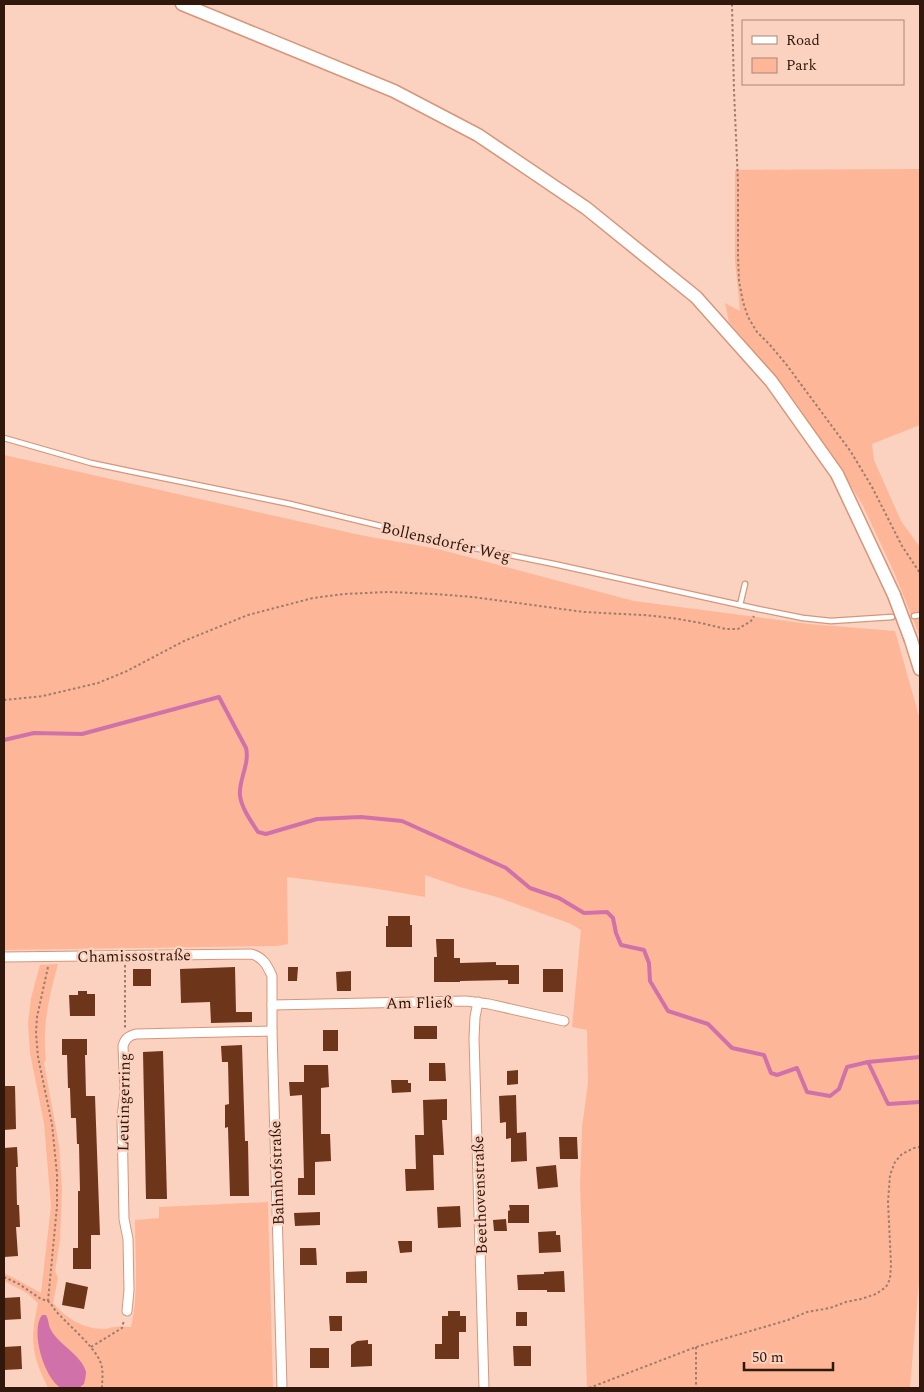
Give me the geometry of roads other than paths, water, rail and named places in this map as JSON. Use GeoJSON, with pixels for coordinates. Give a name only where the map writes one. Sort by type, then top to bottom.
{"type":"FeatureCollection","features":[{"type":"Feature","properties":{"kind":"main road"},"geometry":{"type":"LineString","coordinates":[[182,4],[394,91],[478,135],[586,208],[696,297],[771,381],[837,474],[894,595],[920,669]]}},
{"type":"Feature","properties":{"kind":"street","name":"Chamissostraße"},"geometry":{"type":"LineString","coordinates":[[4,957],[251,954],[263,960]]}},
{"type":"Feature","properties":{"kind":"street","name":"Bahnhofstraße"},"geometry":{"type":"LineString","coordinates":[[263,960],[272,976],[282,1388]]}},
{"type":"Feature","properties":{"kind":"street","name":"Am Fließ"},"geometry":{"type":"LineString","coordinates":[[272,1005],[478,1002],[564,1021]]}},
{"type":"Feature","properties":{"kind":"street","name":"Beethovenstraße"},"geometry":{"type":"LineString","coordinates":[[478,1002],[474,1038],[484,1388]]}},
{"type":"Feature","properties":{"kind":"street","name":"Leutingerring"},"geometry":{"type":"LineString","coordinates":[[127,1311],[129,1290],[128,1239],[124,1219],[122,1116],[125,1093],[123,1046],[127,1037],[136,1034],[272,1031]]}},
{"type":"Feature","properties":{"kind":"lane","name":"Bollensdorfer Weg"},"geometry":{"type":"LineString","coordinates":[[4,438],[129,472],[290,504],[450,543],[554,564],[758,610],[831,621],[892,618]]}},
{"type":"Feature","properties":{"kind":"lane"},"geometry":{"type":"LineString","coordinates":[[740,605],[745,584]]}},
{"type":"Feature","properties":{"kind":"lane"},"geometry":{"type":"LineString","coordinates":[[914,616],[920,615]]}},
{"type":"Feature","properties":{"kind":"waterway"},"geometry":{"type":"LineString","coordinates":[[4,740],[34,733],[82,734],[219,697],[246,748],[247,754],[240,796],[245,810],[258,832],[266,834],[317,819],[361,817],[402,821],[506,868],[530,888],[559,898],[584,913],[607,912],[613,918],[621,945],[644,950],[649,963],[650,981],[668,1011],[708,1024],[732,1048],[764,1055],[771,1073],[777,1075],[797,1068],[807,1092],[830,1096],[839,1089],[847,1067],[868,1062],[888,1104],[920,1102]]}},
{"type":"Feature","properties":{"kind":"waterway"},"geometry":{"type":"LineString","coordinates":[[868,1062],[920,1057]]}}]}
